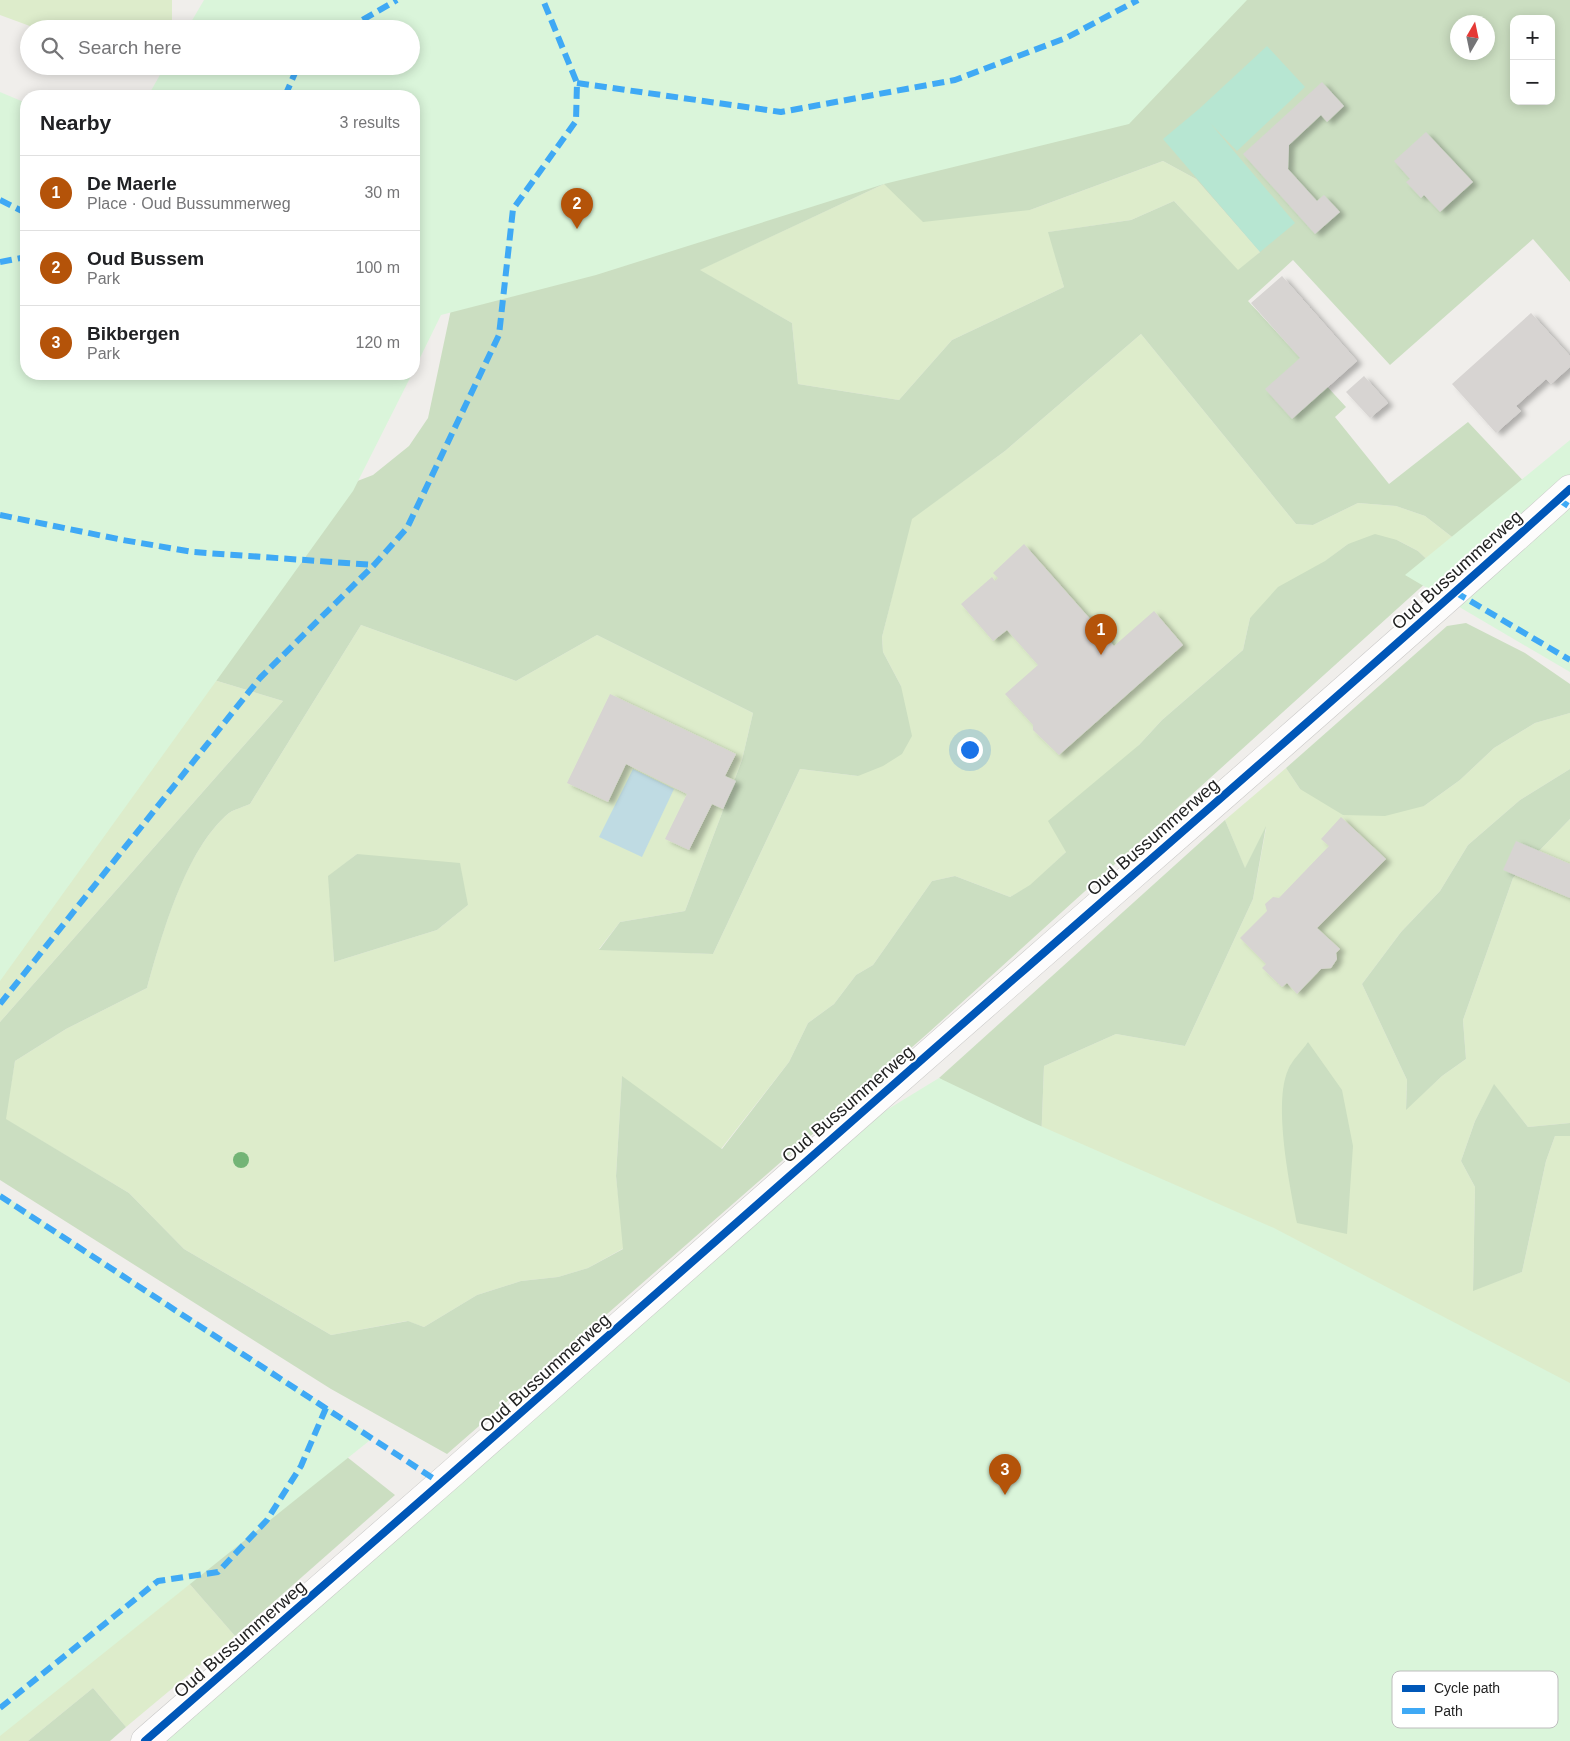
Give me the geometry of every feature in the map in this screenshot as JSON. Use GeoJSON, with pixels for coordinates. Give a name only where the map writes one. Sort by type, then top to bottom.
{"type":"FeatureCollection","features":[{"type":"Feature","properties":{"kind":"street","name":"Oud Bussummerweg"},"geometry":{"type":"LineString","coordinates":[[145,1741],[435,1490],[882,1094],[1455,592],[1570,488]]}},
{"type":"Feature","properties":{"kind":"green space"},"geometry":{"type":"Polygon","coordinates":[[[0,0],[172,0],[172,20],[20,20],[20,22],[0,15],[0,0]]]}},
{"type":"Feature","properties":{"kind":"green space"},"geometry":{"type":"Polygon","coordinates":[[[204,0],[1247,0],[1129,124],[884,184],[596,275],[441,315],[420,358],[420,90],[151,90],[160,75],[420,75],[420,20],[192,20],[204,0]]]}},
{"type":"Feature","properties":{"kind":"green space"},"geometry":{"type":"Polygon","coordinates":[[[1172,0],[1570,0],[1570,282],[1533,239],[1390,365],[1293,260],[1248,301],[1346,407],[1335,417],[1389,484],[1468,422],[1530,488],[1465,547],[1425,516],[1396,506],[1358,503],[1313,525],[1296,524],[1141,334],[1005,451],[912,519],[882,637],[883,652],[901,686],[912,736],[902,754],[883,766],[858,776],[800,769],[713,954],[599,950],[620,922],[685,911],[742,760],[753,713],[597,635],[516,681],[361,625],[250,804],[229,813],[213,829],[200,849],[177,894],[147,988],[66,1029],[15,1061],[6,1119],[129,1193],[184,1249],[331,1335],[408,1321],[424,1327],[477,1295],[521,1281],[558,1277],[588,1268],[623,1249],[616,1176],[622,1076],[722,1149],[789,1062],[808,1023],[834,1004],[856,975],[873,965],[932,881],[955,876],[1010,897],[1030,885],[1066,852],[1048,821],[1139,745],[1162,720],[1243,650],[1250,618],[1278,587],[1325,561],[1348,544],[1375,534],[1397,540],[1418,551],[1439,571],[927,1034],[447,1454],[331,1389],[0,1180],[0,1022],[283,701],[79,639],[334,490],[373,475],[409,446],[428,418],[453,300],[1172,0]],[[1163,161],[1030,210],[923,222],[884,184],[700,270],[792,323],[798,384],[899,400],[952,340],[1064,287],[1048,232],[1131,220],[1174,201],[1238,270],[1260,252],[1196,179],[1163,161]]]}},
{"type":"Feature","properties":{"kind":"green space"},"geometry":{"type":"Polygon","coordinates":[[[1267,46],[1305,87],[1237,151],[1210,123],[1295,223],[1260,252],[1163,139],[1199,109],[1267,46]]]}},
{"type":"Feature","properties":{"kind":"green space"},"geometry":{"type":"Polygon","coordinates":[[[0,92],[20,100],[20,380],[409,380],[353,491],[0,981],[0,92]]]}},
{"type":"Feature","properties":{"kind":"green space"},"geometry":{"type":"Polygon","coordinates":[[[1163,161],[1196,179],[1260,252],[1238,271],[1174,201],[1131,220],[1049,232],[1064,287],[952,340],[899,400],[798,384],[792,323],[699,270],[884,184],[1030,210],[1163,161]]]}},
{"type":"Feature","properties":{"kind":"green space"},"geometry":{"type":"Polygon","coordinates":[[[1141,334],[1296,524],[1313,525],[1358,503],[1396,506],[1425,516],[1465,547],[1439,571],[1418,551],[1397,540],[1348,544],[1250,618],[1243,650],[1162,720],[1139,745],[1066,852],[1030,886],[1010,897],[955,876],[932,881],[873,965],[856,975],[834,1004],[808,1023],[789,1062],[721,1149],[622,1077],[616,1176],[624,1248],[588,1268],[558,1277],[521,1281],[477,1295],[424,1327],[407,1321],[331,1335],[184,1249],[129,1193],[5,1119],[15,1061],[66,1029],[147,988],[177,894],[200,848],[213,829],[229,813],[250,804],[361,625],[516,681],[597,635],[753,713],[742,760],[685,911],[620,922],[599,949],[713,954],[800,769],[858,776],[901,686],[883,652],[882,637],[911,519],[1005,451],[1141,334]],[[357,854],[329,876],[334,962],[437,930],[468,905],[357,854]]]}},
{"type":"Feature","properties":{"kind":"green space"},"geometry":{"type":"Polygon","coordinates":[[[1570,440],[1570,672],[1405,575],[1570,440]]]}},
{"type":"Feature","properties":{"kind":"green space"},"geometry":{"type":"Polygon","coordinates":[[[1466,623],[1525,653],[1570,684],[1570,713],[1535,723],[1494,748],[1460,780],[1424,806],[1385,816],[1343,815],[1300,789],[1286,768],[1447,626],[1466,623]]]}},
{"type":"Feature","properties":{"kind":"green space"},"geometry":{"type":"Polygon","coordinates":[[[0,625],[79,639],[283,701],[0,1022],[0,625]]]}},
{"type":"Feature","properties":{"kind":"green space"},"geometry":{"type":"Polygon","coordinates":[[[1570,713],[1570,769],[1520,800],[1468,845],[1440,891],[1401,932],[1362,984],[1407,1080],[1406,1109],[1442,1076],[1466,1059],[1463,1020],[1513,878],[1570,819],[1570,1123],[1528,1127],[1494,1085],[1475,1121],[1461,1161],[1475,1187],[1473,1290],[1522,1272],[1546,1161],[1555,1136],[1570,1136],[1570,1390],[1041,1144],[1044,1066],[1116,1034],[1185,1046],[1253,899],[1266,828],[1245,869],[1225,820],[1286,768],[1300,789],[1424,806],[1460,780],[1494,748],[1535,723],[1570,713]]]}},
{"type":"Feature","properties":{"kind":"green space"},"geometry":{"type":"Polygon","coordinates":[[[1570,769],[1570,819],[1513,878],[1463,1020],[1466,1059],[1442,1076],[1406,1110],[1407,1080],[1362,984],[1401,932],[1440,891],[1468,845],[1520,800],[1570,769]]]}},
{"type":"Feature","properties":{"kind":"green space"},"geometry":{"type":"Polygon","coordinates":[[[1225,820],[1245,868],[1266,826],[1253,899],[1185,1046],[1116,1034],[1044,1066],[1041,1144],[939,1078],[1225,820]]]}},
{"type":"Feature","properties":{"kind":"green space"},"geometry":{"type":"Polygon","coordinates":[[[357,854],[460,863],[468,905],[437,930],[334,962],[328,876],[357,854]]]}},
{"type":"Feature","properties":{"kind":"green space"},"geometry":{"type":"Polygon","coordinates":[[[1308,1042],[1342,1090],[1353,1146],[1347,1234],[1297,1223],[1284,1145],[1282,1103],[1288,1070],[1308,1042]]]}},
{"type":"Feature","properties":{"kind":"green space"},"geometry":{"type":"Polygon","coordinates":[[[939,1078],[1027,1120],[1274,1228],[1570,1383],[1570,1741],[161,1741],[818,1152],[939,1078]]]}},
{"type":"Feature","properties":{"kind":"green space"},"geometry":{"type":"Polygon","coordinates":[[[1494,1084],[1528,1127],[1570,1123],[1570,1136],[1555,1136],[1546,1161],[1522,1272],[1473,1291],[1475,1187],[1461,1161],[1475,1121],[1494,1084]]]}},
{"type":"Feature","properties":{"kind":"green space"},"geometry":{"type":"Polygon","coordinates":[[[0,1193],[374,1437],[0,1736],[0,1193]]]}},
{"type":"Feature","properties":{"kind":"green space"},"geometry":{"type":"Polygon","coordinates":[[[0,1226],[313,1430],[395,1495],[235,1636],[187,1581],[0,1226]]]}},
{"type":"Feature","properties":{"kind":"green space"},"geometry":{"type":"Polygon","coordinates":[[[0,1318],[187,1581],[235,1636],[126,1727],[93,1688],[28,1741],[0,1741],[0,1318]]]}},
{"type":"Feature","properties":{"kind":"green space"},"geometry":{"type":"Polygon","coordinates":[[[93,1688],[126,1727],[110,1741],[28,1741],[93,1688]]]}},
{"type":"Feature","properties":{"kind":"water"},"geometry":{"type":"Polygon","coordinates":[[[633,769],[674,789],[642,857],[599,837],[633,769]]]}},
{"type":"Feature","properties":{"kind":"building"},"geometry":{"type":"Polygon","coordinates":[[[1322,82],[1344,106],[1327,122],[1321,115],[1289,145],[1288,169],[1317,201],[1324,195],[1340,212],[1315,234],[1243,154],[1322,82]]]}},
{"type":"Feature","properties":{"kind":"building"},"geometry":{"type":"Polygon","coordinates":[[[1426,132],[1473,182],[1440,212],[1424,195],[1421,198],[1406,182],[1410,179],[1394,161],[1426,132]]]}},
{"type":"Feature","properties":{"kind":"building"},"geometry":{"type":"Polygon","coordinates":[[[1282,276],[1357,361],[1292,419],[1265,389],[1300,358],[1251,303],[1282,276]]]}},
{"type":"Feature","properties":{"kind":"building"},"geometry":{"type":"Polygon","coordinates":[[[1531,313],[1570,356],[1570,367],[1551,384],[1546,379],[1516,406],[1521,411],[1496,433],[1452,384],[1531,313]]]}},
{"type":"Feature","properties":{"kind":"building"},"geometry":{"type":"Polygon","coordinates":[[[1364,376],[1388,403],[1370,418],[1346,392],[1364,376]]]}},
{"type":"Feature","properties":{"kind":"building"},"geometry":{"type":"Polygon","coordinates":[[[1024,544],[1114,646],[1154,611],[1183,645],[1059,755],[1033,730],[1033,725],[1005,694],[1038,665],[1007,630],[993,641],[961,604],[992,577],[995,581],[998,578],[993,573],[1024,544]]]}},
{"type":"Feature","properties":{"kind":"building"},"geometry":{"type":"Polygon","coordinates":[[[610,694],[736,754],[725,776],[736,781],[723,809],[712,804],[689,850],[665,839],[687,794],[626,764],[608,802],[567,783],[610,694]]]}},
{"type":"Feature","properties":{"kind":"building"},"geometry":{"type":"Polygon","coordinates":[[[1341,817],[1386,859],[1317,928],[1340,949],[1336,953],[1337,959],[1331,968],[1321,969],[1297,994],[1287,983],[1282,987],[1262,968],[1266,964],[1240,938],[1267,911],[1265,904],[1273,897],[1279,898],[1329,846],[1321,839],[1341,817]]]}},
{"type":"Feature","properties":{"kind":"building"},"geometry":{"type":"Polygon","coordinates":[[[1516,841],[1570,864],[1570,898],[1503,870],[1516,841]]]}},
{"type":"Feature","properties":{"kind":"marked path"},"geometry":{"type":"LineString","coordinates":[[363,20],[397,0]]}},
{"type":"Feature","properties":{"kind":"marked path"},"geometry":{"type":"LineString","coordinates":[[0,1004],[260,678],[374,565],[407,528],[499,335],[513,209],[576,121],[577,83],[543,0]]}},
{"type":"Feature","properties":{"kind":"marked path"},"geometry":{"type":"LineString","coordinates":[[577,83],[781,112],[955,80],[1066,38],[1138,0]]}},
{"type":"Feature","properties":{"kind":"marked path"},"geometry":{"type":"LineString","coordinates":[[288,90],[294,75]]}},
{"type":"Feature","properties":{"kind":"marked path"},"geometry":{"type":"LineString","coordinates":[[0,200],[20,210]]}},
{"type":"Feature","properties":{"kind":"marked path"},"geometry":{"type":"LineString","coordinates":[[0,262],[20,258]]}},
{"type":"Feature","properties":{"kind":"marked path"},"geometry":{"type":"LineString","coordinates":[[1558,499],[1570,507]]}},
{"type":"Feature","properties":{"kind":"marked path"},"geometry":{"type":"LineString","coordinates":[[0,515],[193,552],[374,565]]}},
{"type":"Feature","properties":{"kind":"marked path"},"geometry":{"type":"LineString","coordinates":[[1455,592],[1570,660]]}},
{"type":"Feature","properties":{"kind":"marked path"},"geometry":{"type":"LineString","coordinates":[[0,1196],[442,1484]]}},
{"type":"Feature","properties":{"kind":"marked path"},"geometry":{"type":"LineString","coordinates":[[0,1708],[158,1581],[218,1572],[267,1520],[301,1466],[326,1408]]}},
{"type":"Feature","properties":{"kind":"cycle path"},"geometry":{"type":"LineString","coordinates":[[145,1741],[1311,719],[1570,489]]}},
{"type":"Feature","properties":{"kind":"place","name":"Oud Bussem"},"geometry":{"type":"Point","coordinates":[577,229]}},
{"type":"Feature","properties":{"kind":"place","name":"De Maerle"},"geometry":{"type":"Point","coordinates":[1101,655]}},
{"type":"Feature","properties":{"kind":"place","name":"Bikbergen"},"geometry":{"type":"Point","coordinates":[1005,1495]}}]}
